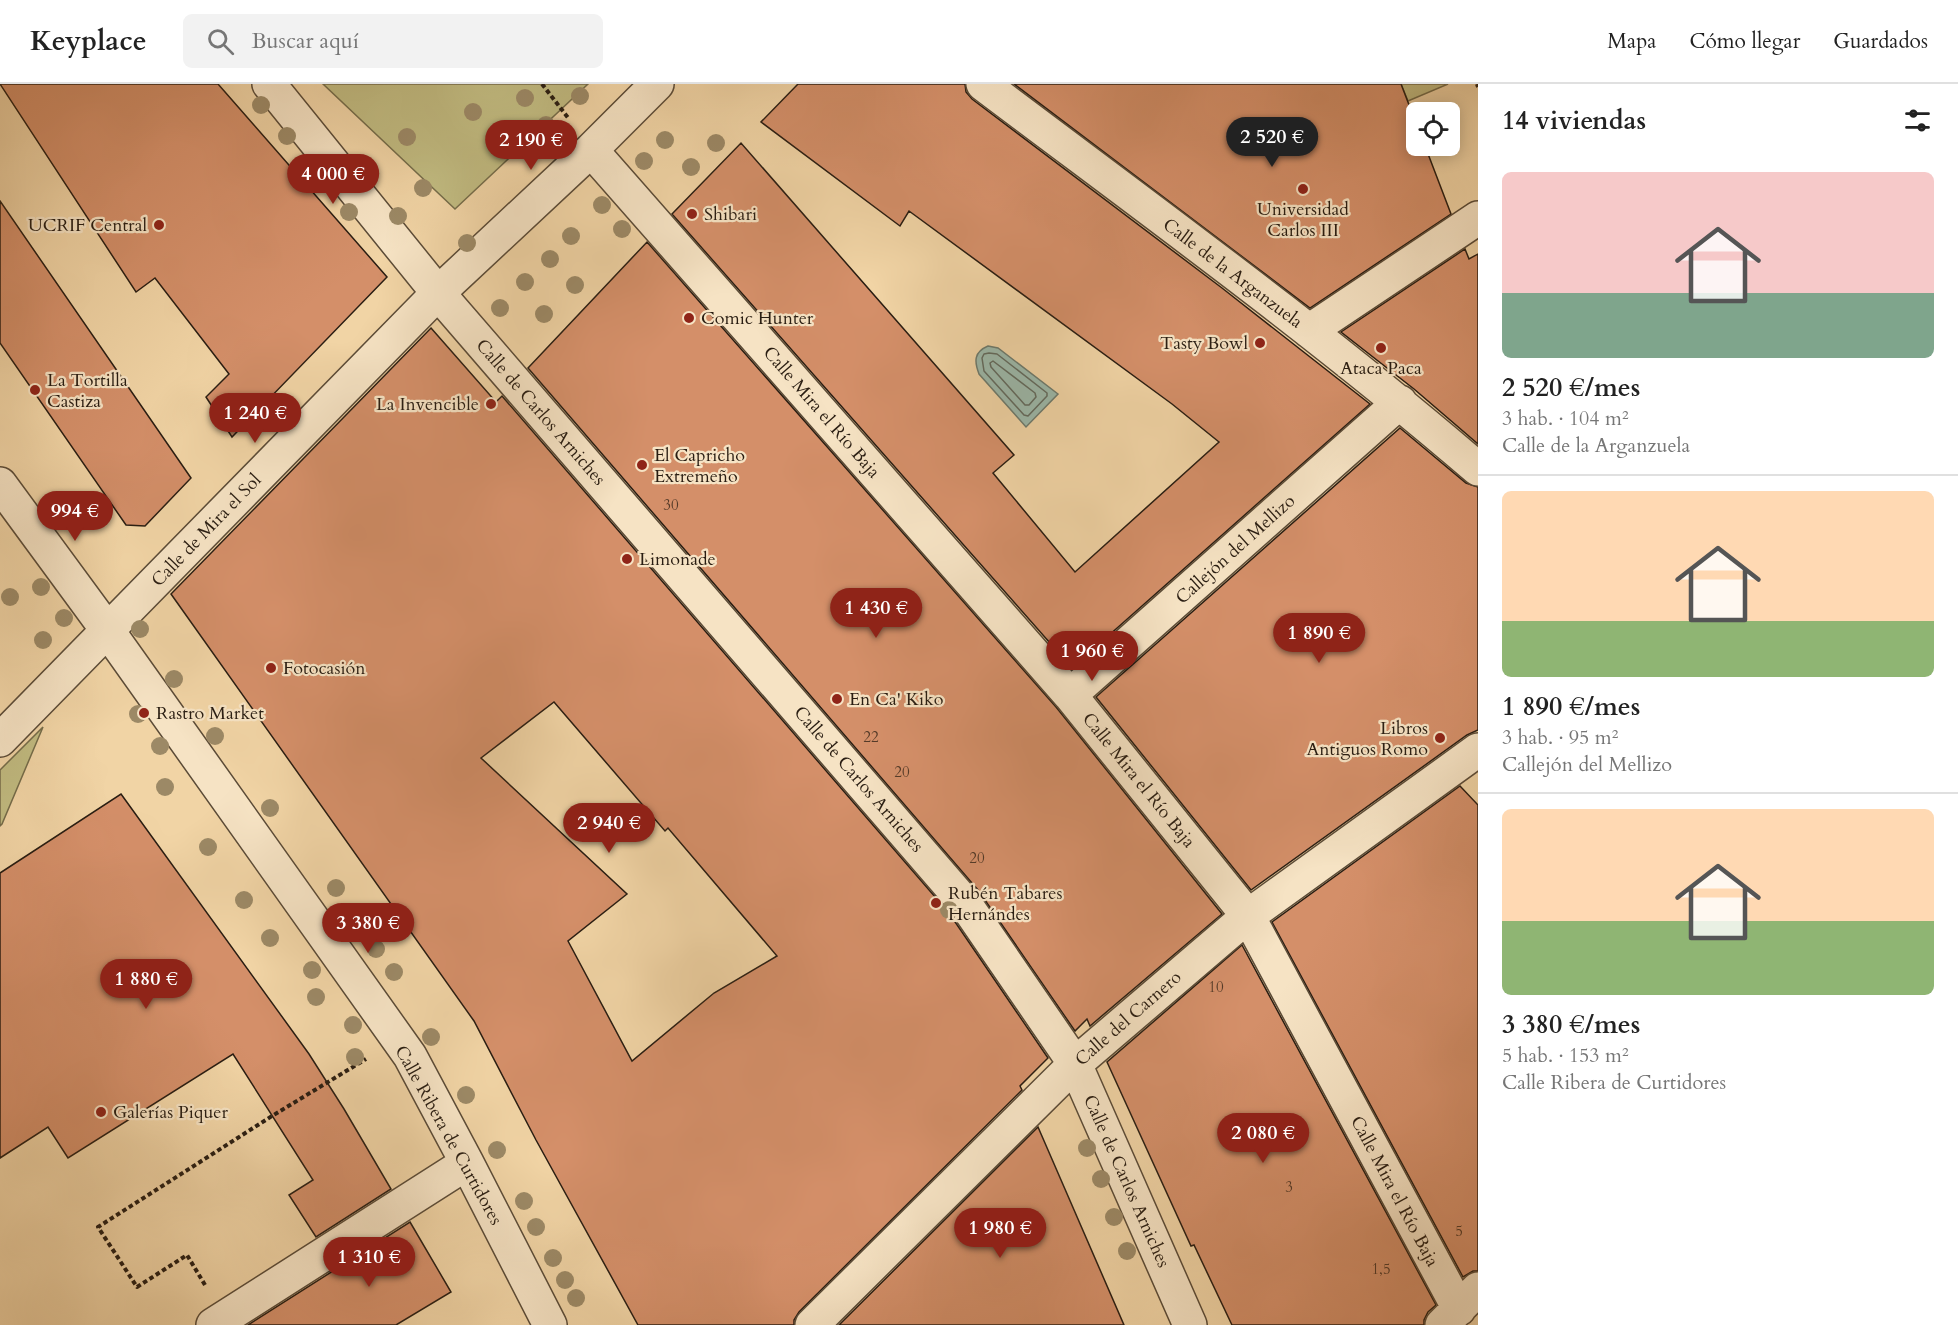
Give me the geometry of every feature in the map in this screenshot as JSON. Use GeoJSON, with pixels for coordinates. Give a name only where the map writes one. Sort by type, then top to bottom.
{"type":"FeatureCollection","features":[{"type":"Feature","properties":{"kind":"street","name":"Calle de Carlos Arniches"},"geometry":{"type":"LineString","coordinates":[[269,84],[438,293],[964,902],[1075,1064],[1190,1325]]}},
{"type":"Feature","properties":{"kind":"street","name":"Calle de Mira el Sol"},"geometry":{"type":"LineString","coordinates":[[0,740],[438,293],[591,150],[657,84]]}},
{"type":"Feature","properties":{"kind":"street","name":"Calle de la Arganzuela"},"geometry":{"type":"LineString","coordinates":[[983,84],[1309,331],[1400,402],[1478,469]]}},
{"type":"Feature","properties":{"kind":"street","name":"Calle Mira el Río Baja"},"geometry":{"type":"LineString","coordinates":[[591,150],[1070,695],[1248,916],[1460,1308]]}},
{"type":"Feature","properties":{"kind":"street"},"geometry":{"type":"LineString","coordinates":[[1309,331],[1478,218]]}},
{"type":"Feature","properties":{"kind":"street","name":"Callejón del Mellizo"},"geometry":{"type":"LineString","coordinates":[[1070,695],[1400,402]]}},
{"type":"Feature","properties":{"kind":"street","name":"Calle Ribera de Curtidores"},"geometry":{"type":"LineString","coordinates":[[0,484],[108,631],[410,1056],[550,1325]]}},
{"type":"Feature","properties":{"kind":"street","name":"Calle del Carnero"},"geometry":{"type":"LineString","coordinates":[[812,1325],[1075,1064],[1248,916],[1472,765]]}},
{"type":"Feature","properties":{"kind":"street"},"geometry":{"type":"LineString","coordinates":[[213,1325],[467,1163]]}},
{"type":"Feature","properties":{"kind":"path"},"geometry":{"type":"LineString","coordinates":[[542,84],[569,120]]}},
{"type":"Feature","properties":{"kind":"path"},"geometry":{"type":"LineString","coordinates":[[209,1290],[187,1255],[137,1287],[98,1227],[327,1082],[398,1041]]}},
{"type":"Feature","properties":{"kind":"shaded area"},"geometry":{"type":"Polygon","coordinates":[[[323,84],[588,84],[455,209],[323,84]]]}},
{"type":"Feature","properties":{"kind":"shaded area"},"geometry":{"type":"Polygon","coordinates":[[[1401,84],[1448,84],[1408,101],[1401,84]]]}},
{"type":"Feature","properties":{"kind":"shaded area"},"geometry":{"type":"Polygon","coordinates":[[[43,727],[2,824],[0,826],[0,770],[43,727]]]}},
{"type":"Feature","properties":{"kind":"water"},"geometry":{"type":"Polygon","coordinates":[[[988,346],[998,348],[1058,394],[1026,427],[979,374],[976,357],[988,346]]]}},
{"type":"Feature","properties":{"kind":"building"},"geometry":{"type":"Polygon","coordinates":[[[0,84],[218,84],[387,277],[232,437],[206,397],[229,374],[155,278],[136,292],[0,84]]]}},
{"type":"Feature","properties":{"kind":"building"},"geometry":{"type":"Polygon","coordinates":[[[798,84],[965,84],[966,92],[972,99],[1222,288],[1370,404],[1072,668],[672,214],[741,143],[1014,455],[993,473],[1075,572],[1219,442],[1172,404],[909,211],[900,226],[761,122],[798,84]]]}},
{"type":"Feature","properties":{"kind":"building","name":"Universidad Carlos III"},"geometry":{"type":"Polygon","coordinates":[[[1014,84],[1401,84],[1408,102],[1406,102],[1406,156],[1429,156],[1451,214],[1310,308],[1014,84]]]}},
{"type":"Feature","properties":{"kind":"building"},"geometry":{"type":"Polygon","coordinates":[[[0,201],[191,478],[145,526],[126,525],[0,343],[0,201]]]}},
{"type":"Feature","properties":{"kind":"building"},"geometry":{"type":"Polygon","coordinates":[[[647,242],[1056,707],[1222,914],[1090,1026],[1087,1019],[1075,1031],[978,890],[528,368],[647,242]]]}},
{"type":"Feature","properties":{"kind":"building"},"geometry":{"type":"Polygon","coordinates":[[[1465,249],[1469,259],[1478,254],[1478,444],[1414,389],[1341,332],[1465,249]]]}},
{"type":"Feature","properties":{"kind":"building"},"geometry":{"type":"Polygon","coordinates":[[[431,328],[496,402],[502,396],[949,913],[1048,1058],[1020,1086],[1022,1090],[799,1312],[794,1325],[638,1325],[536,1140],[474,1021],[171,594],[431,328]],[[554,702],[481,758],[627,894],[568,941],[632,1061],[714,993],[777,956],[668,828],[665,831],[554,702]]]}},
{"type":"Feature","properties":{"kind":"building"},"geometry":{"type":"Polygon","coordinates":[[[1400,428],[1466,483],[1478,487],[1478,730],[1467,735],[1251,890],[1096,697],[1400,428]]]}},
{"type":"Feature","properties":{"kind":"building"},"geometry":{"type":"Polygon","coordinates":[[[1460,786],[1478,805],[1478,1271],[1473,1271],[1463,1277],[1272,922],[1460,786]]]}},
{"type":"Feature","properties":{"kind":"building"},"geometry":{"type":"Polygon","coordinates":[[[121,794],[309,1054],[391,1189],[316,1237],[289,1195],[313,1180],[233,1054],[68,1158],[48,1127],[0,1158],[0,873],[121,794]]]}},
{"type":"Feature","properties":{"kind":"building"},"geometry":{"type":"Polygon","coordinates":[[[1242,945],[1436,1305],[1428,1312],[1424,1325],[1232,1325],[1194,1245],[1191,1246],[1107,1062],[1242,945]]]}},
{"type":"Feature","properties":{"kind":"building"},"geometry":{"type":"Polygon","coordinates":[[[1038,1127],[1124,1325],[839,1325],[1038,1127]]]}},
{"type":"Feature","properties":{"kind":"building"},"geometry":{"type":"Polygon","coordinates":[[[410,1222],[451,1292],[396,1325],[248,1325],[410,1222]]]}},
{"type":"Feature","properties":{"kind":"place","name":"Universidad Carlos III"},"geometry":{"type":"Point","coordinates":[1303,189]}},
{"type":"Feature","properties":{"kind":"place","name":"Shibari"},"geometry":{"type":"Point","coordinates":[692,214]}},
{"type":"Feature","properties":{"kind":"place","name":"UCRIF Central"},"geometry":{"type":"Point","coordinates":[159,225]}},
{"type":"Feature","properties":{"kind":"place","name":"Comic Hunter"},"geometry":{"type":"Point","coordinates":[689,318]}},
{"type":"Feature","properties":{"kind":"place","name":"Tasty Bowl"},"geometry":{"type":"Point","coordinates":[1260,343]}},
{"type":"Feature","properties":{"kind":"place","name":"Ataca Paca"},"geometry":{"type":"Point","coordinates":[1381,348]}},
{"type":"Feature","properties":{"kind":"place","name":"La Tortilla Castiza"},"geometry":{"type":"Point","coordinates":[35,390]}},
{"type":"Feature","properties":{"kind":"place","name":"La Invencible"},"geometry":{"type":"Point","coordinates":[491,404]}},
{"type":"Feature","properties":{"kind":"place","name":"El Capricho Extremeño"},"geometry":{"type":"Point","coordinates":[642,465]}},
{"type":"Feature","properties":{"kind":"place","name":"Limonade"},"geometry":{"type":"Point","coordinates":[627,559]}},
{"type":"Feature","properties":{"kind":"place","name":"Fotocasión"},"geometry":{"type":"Point","coordinates":[271,668]}},
{"type":"Feature","properties":{"kind":"place","name":"En Ca' Kiko"},"geometry":{"type":"Point","coordinates":[837,699]}},
{"type":"Feature","properties":{"kind":"place","name":"Rastro Market"},"geometry":{"type":"Point","coordinates":[144,713]}},
{"type":"Feature","properties":{"kind":"place","name":"Libros Antiguos Romo"},"geometry":{"type":"Point","coordinates":[1440,738]}},
{"type":"Feature","properties":{"kind":"place","name":"Rubén Tabares Hernándes"},"geometry":{"type":"Point","coordinates":[936,903]}},
{"type":"Feature","properties":{"kind":"place","name":"Galerías Piquer"},"geometry":{"type":"Point","coordinates":[101,1112]}}]}
